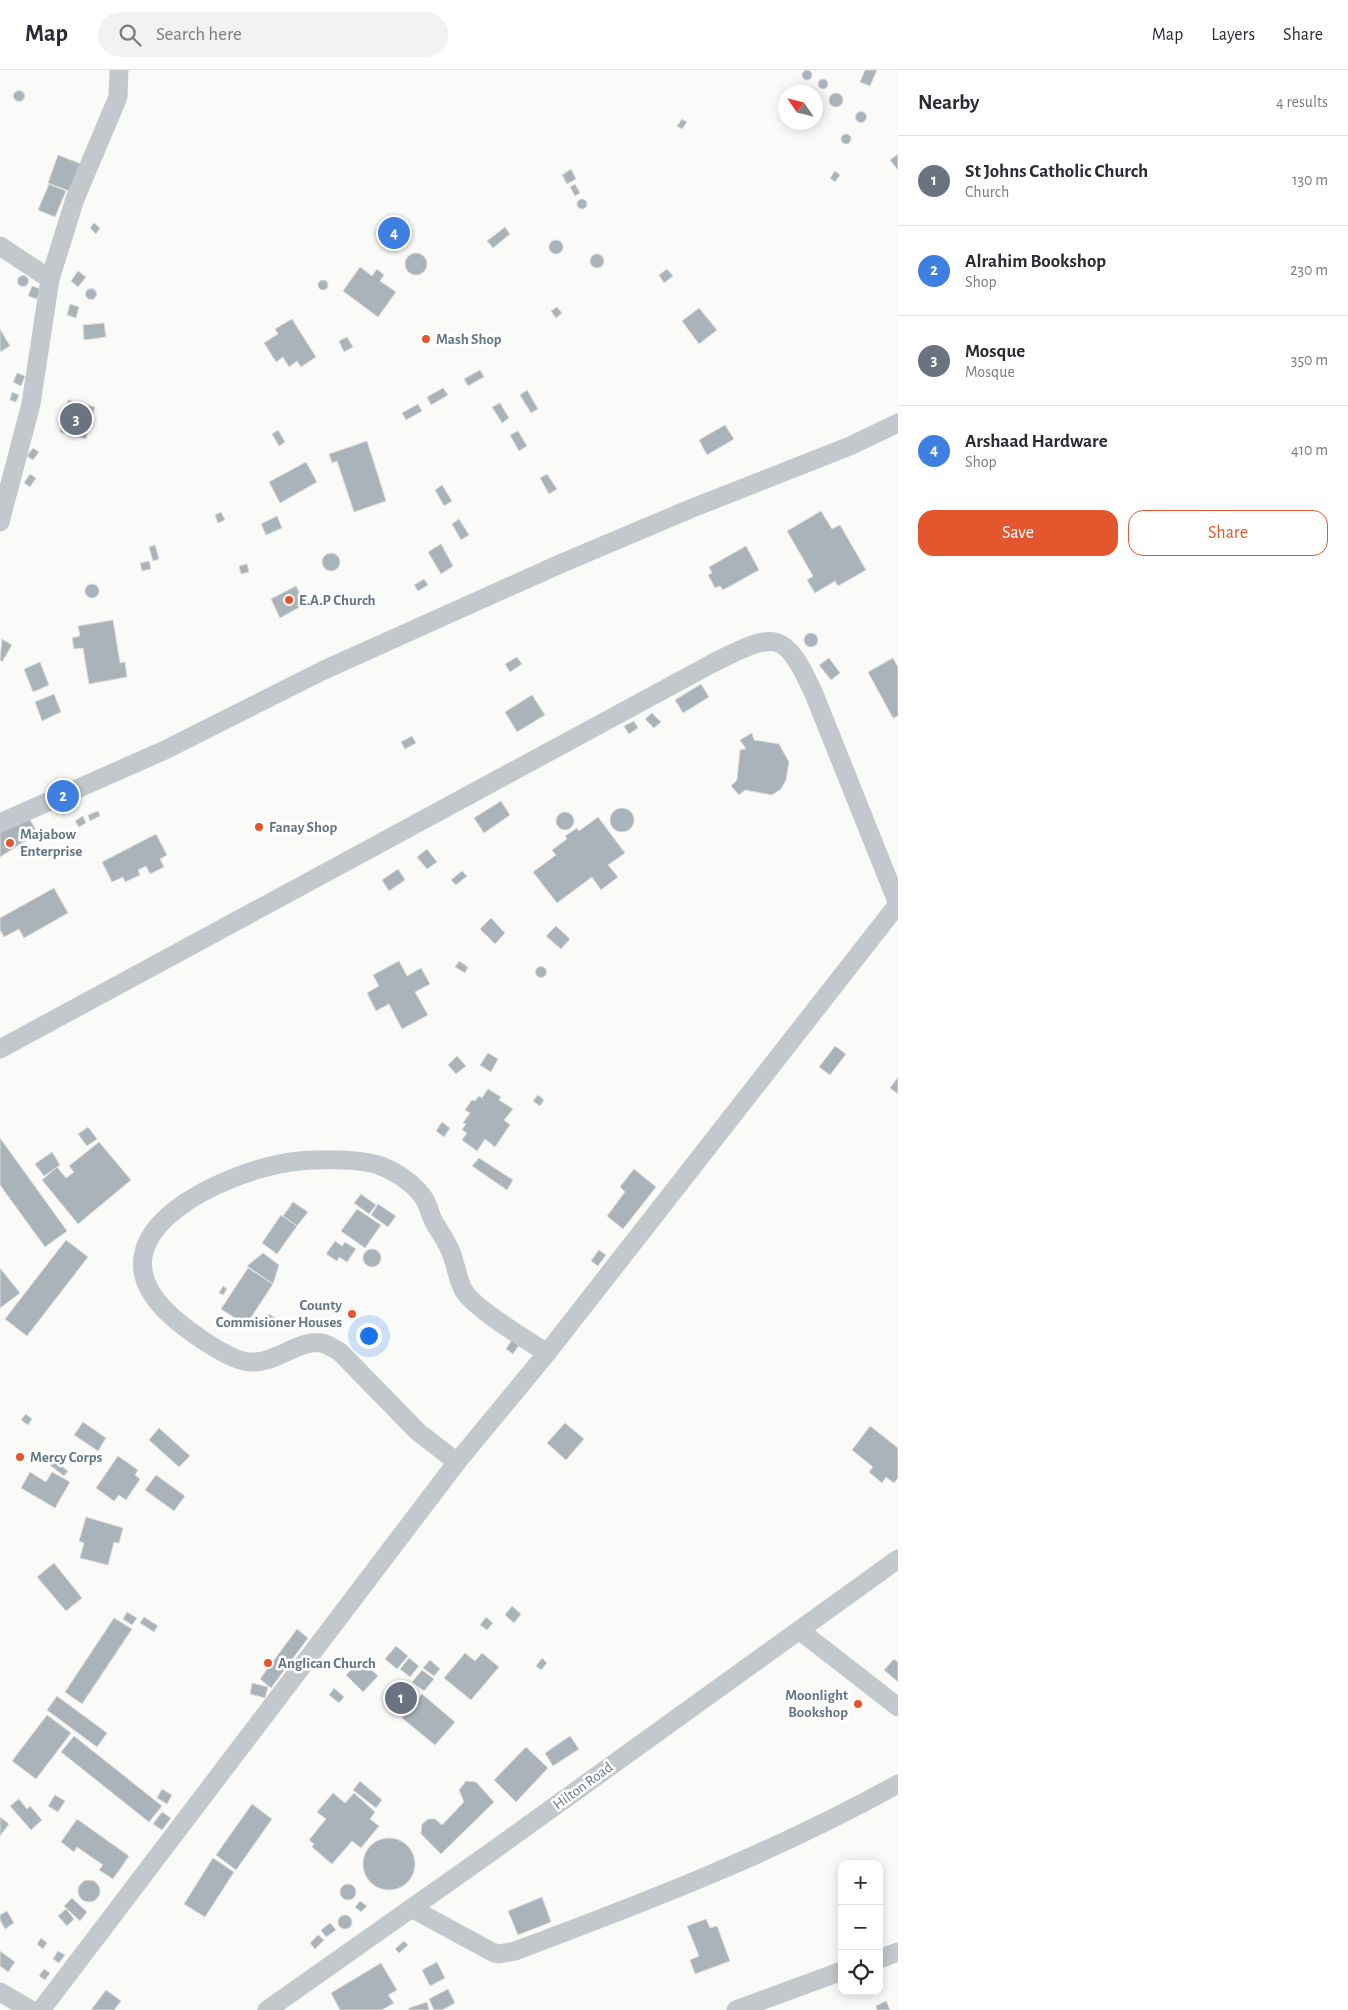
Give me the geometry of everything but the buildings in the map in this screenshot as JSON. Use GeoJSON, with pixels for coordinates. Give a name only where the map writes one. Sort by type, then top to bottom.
{"type":"FeatureCollection","features":[{"type":"Feature","properties":{"kind":"street"},"geometry":{"type":"LineString","coordinates":[[1,516],[31,404],[50,279],[74,199],[118,97],[119,70]]}},
{"type":"Feature","properties":{"kind":"street"},"geometry":{"type":"LineString","coordinates":[[0,246],[50,279]]}},
{"type":"Feature","properties":{"kind":"street"},"geometry":{"type":"LineString","coordinates":[[0,824],[165,750],[324,670],[551,568],[690,509],[850,446],[898,423]]}},
{"type":"Feature","properties":{"kind":"street"},"geometry":{"type":"LineString","coordinates":[[0,1049],[713,663],[756,643],[772,641],[781,644],[791,651],[800,663],[898,904],[547,1353],[457,1462],[41,2010]]}},
{"type":"Feature","properties":{"kind":"street"},"geometry":{"type":"LineString","coordinates":[[457,1462],[418,1432],[340,1352],[331,1347],[322,1343],[312,1344],[266,1361],[249,1362],[231,1356],[206,1342],[184,1326],[165,1311],[146,1286],[142,1268],[143,1251],[148,1237],[166,1218],[206,1189],[255,1170],[291,1162],[358,1160],[382,1166],[411,1184],[424,1199],[450,1249],[464,1292],[490,1314],[547,1353]]}},
{"type":"Feature","properties":{"kind":"street","name":"Hilton Road"},"geometry":{"type":"LineString","coordinates":[[267,2010],[898,1559]]}},
{"type":"Feature","properties":{"kind":"street"},"geometry":{"type":"LineString","coordinates":[[799,1630],[898,1708]]}},
{"type":"Feature","properties":{"kind":"street"},"geometry":{"type":"LineString","coordinates":[[411,1908],[494,1953],[515,1952],[669,1893],[840,1817],[898,1784]]}},
{"type":"Feature","properties":{"kind":"street"},"geometry":{"type":"LineString","coordinates":[[883,1958],[898,1952]]}},
{"type":"Feature","properties":{"kind":"street"},"geometry":{"type":"LineString","coordinates":[[736,2010],[838,1972]]}},
{"type":"Feature","properties":{"kind":"street"},"geometry":{"type":"LineString","coordinates":[[0,1992],[31,2010]]}},
{"type":"Feature","properties":{"kind":"place","name":"Arshaad Hardware"},"geometry":{"type":"Point","coordinates":[394,233]}},
{"type":"Feature","properties":{"kind":"place","name":"Mash Shop"},"geometry":{"type":"Point","coordinates":[426,339]}},
{"type":"Feature","properties":{"kind":"place","name":"Mosque"},"geometry":{"type":"Point","coordinates":[76,419]}},
{"type":"Feature","properties":{"kind":"place","name":"E.A.P Church"},"geometry":{"type":"Point","coordinates":[289,600]}},
{"type":"Feature","properties":{"kind":"place","name":"Alrahim Bookshop"},"geometry":{"type":"Point","coordinates":[63,796]}},
{"type":"Feature","properties":{"kind":"place","name":"Fanay Shop"},"geometry":{"type":"Point","coordinates":[259,827]}},
{"type":"Feature","properties":{"kind":"place","name":"Majabow Enterprise"},"geometry":{"type":"Point","coordinates":[10,843]}},
{"type":"Feature","properties":{"kind":"place","name":"County Commisioner Houses"},"geometry":{"type":"Point","coordinates":[352,1314]}},
{"type":"Feature","properties":{"kind":"place","name":"Mercy Corps"},"geometry":{"type":"Point","coordinates":[20,1457]}},
{"type":"Feature","properties":{"kind":"place","name":"Anglican Church"},"geometry":{"type":"Point","coordinates":[268,1663]}},
{"type":"Feature","properties":{"kind":"place","name":"St Johns Catholic Church"},"geometry":{"type":"Point","coordinates":[401,1698]}},
{"type":"Feature","properties":{"kind":"place","name":"Moonlight Bookshop"},"geometry":{"type":"Point","coordinates":[858,1704]}}]}
